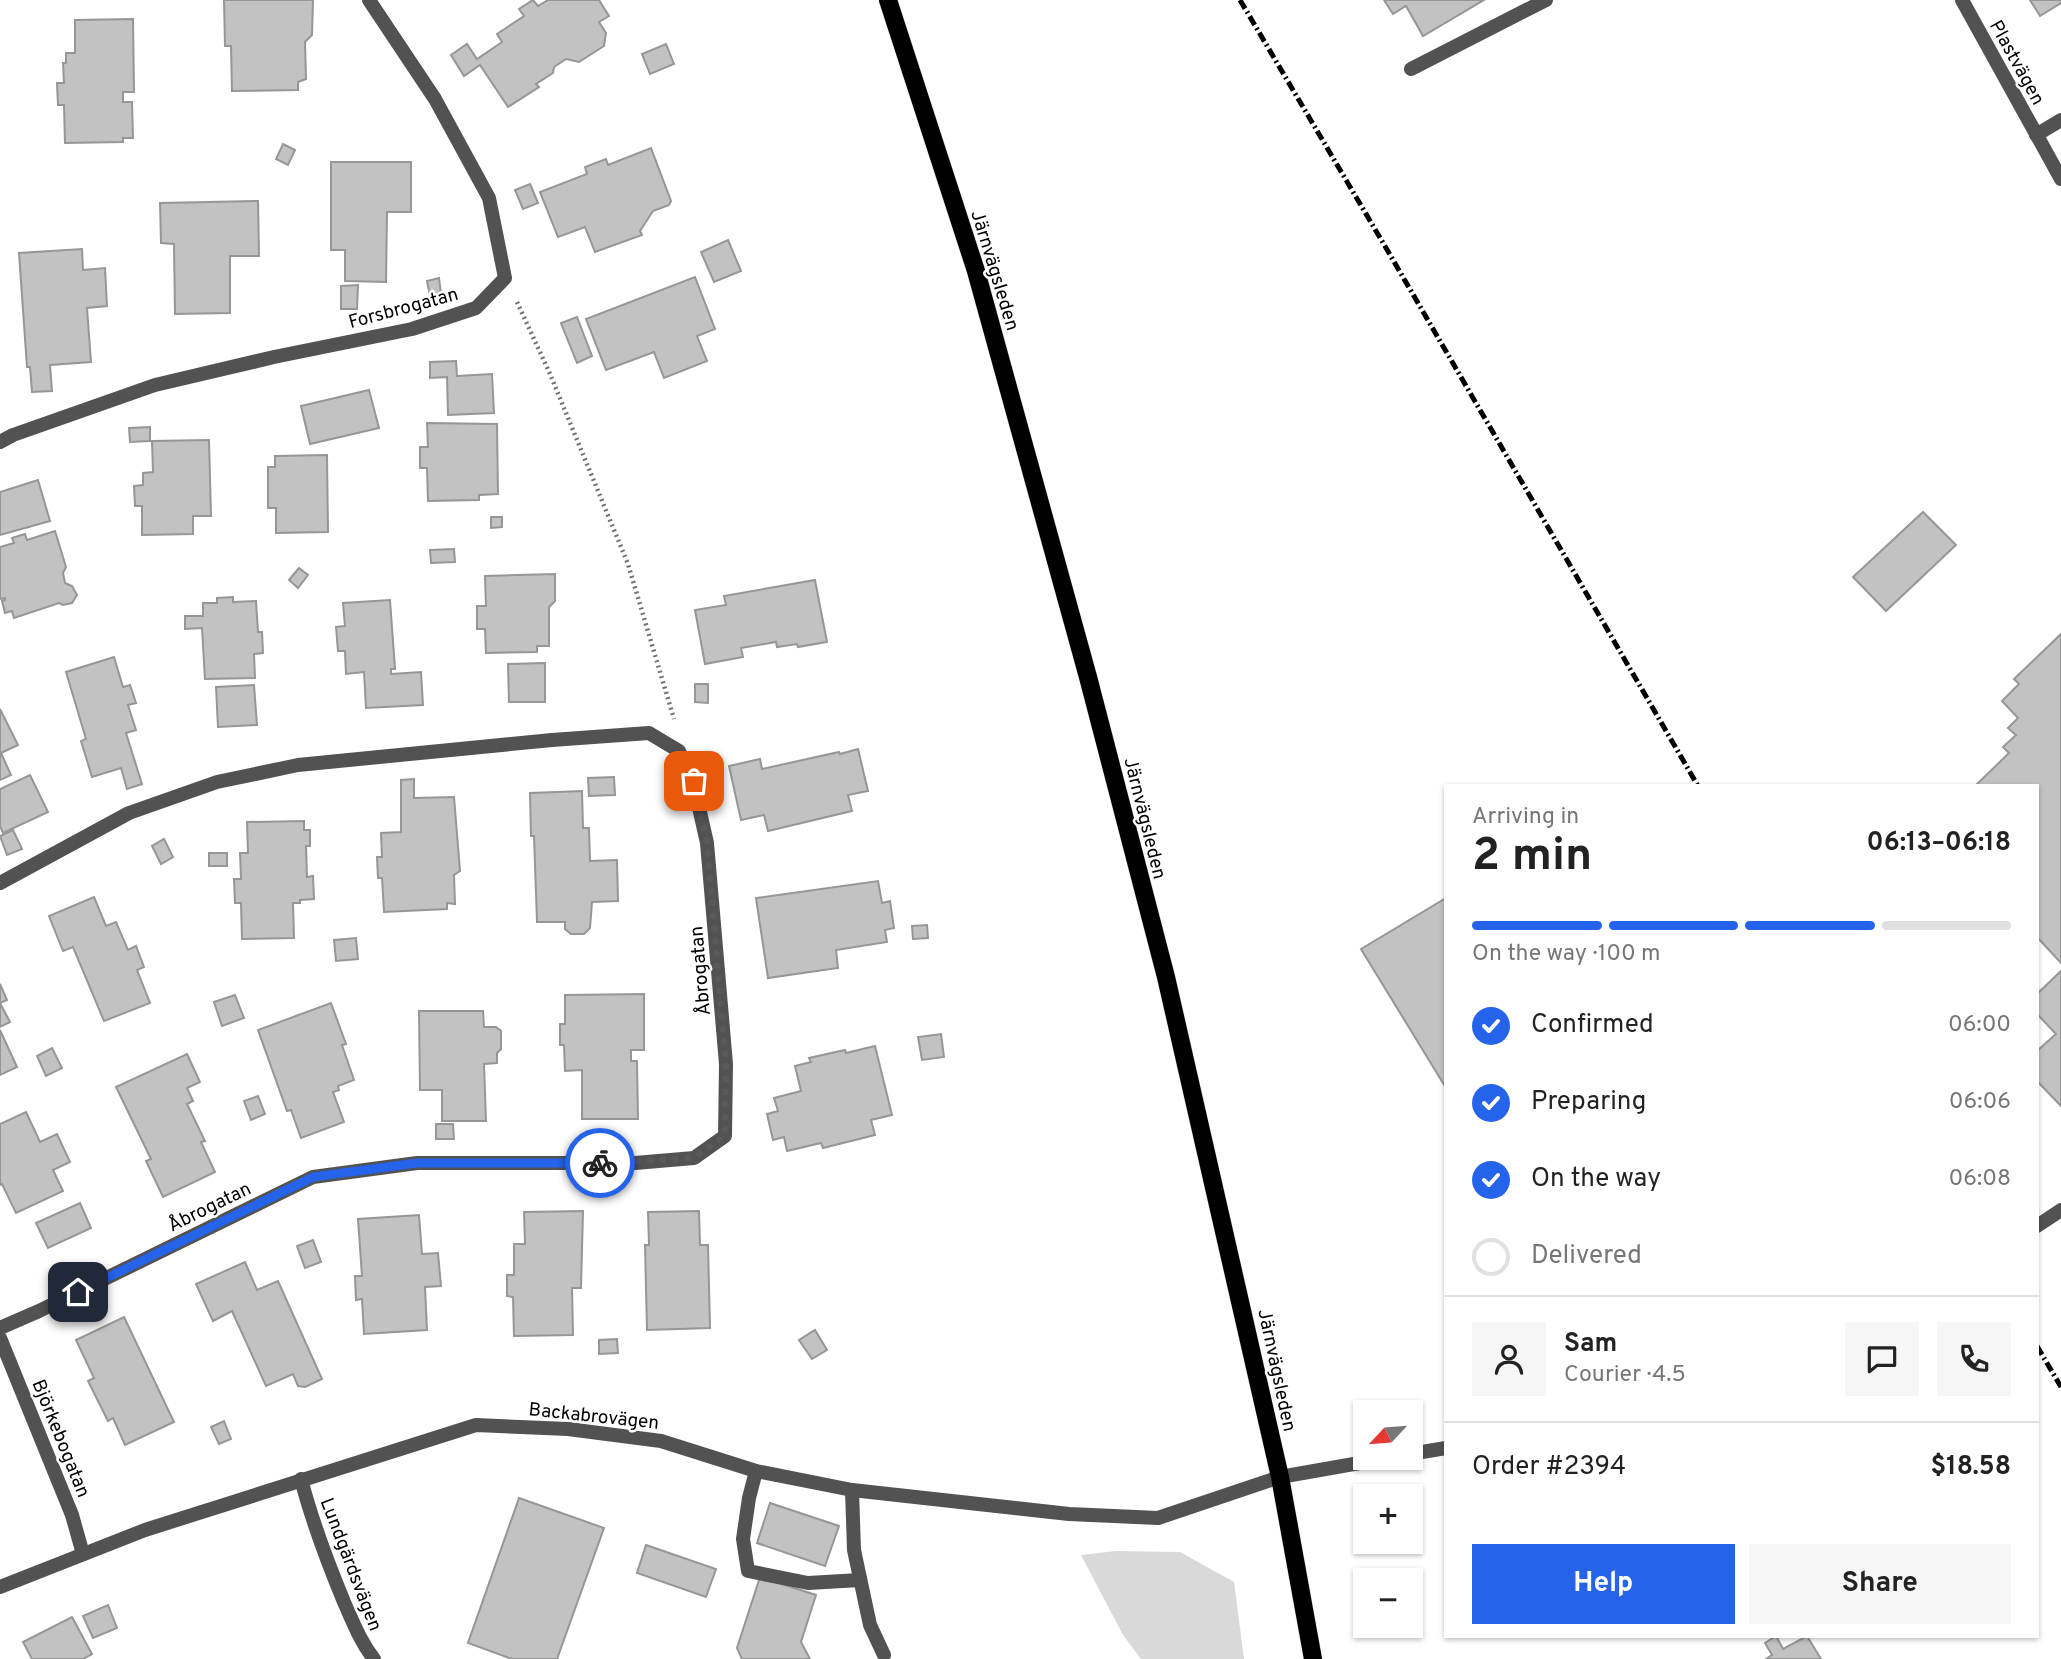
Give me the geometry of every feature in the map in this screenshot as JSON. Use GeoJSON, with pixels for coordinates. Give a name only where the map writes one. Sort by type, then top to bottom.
{"type":"FeatureCollection","features":[{"type":"Feature","properties":{"kind":"main road","name":"Järnvägsleden"},"geometry":{"type":"LineString","coordinates":[[888,0],[976,271],[1092,690],[1166,977],[1280,1477],[1313,1659]]}},
{"type":"Feature","properties":{"kind":"street"},"geometry":{"type":"LineString","coordinates":[[369,0],[435,99],[489,198],[505,278]]}},
{"type":"Feature","properties":{"kind":"street"},"geometry":{"type":"LineString","coordinates":[[1411,69],[1546,0]]}},
{"type":"Feature","properties":{"kind":"street","name":"Plastvägen"},"geometry":{"type":"LineString","coordinates":[[1962,0],[2061,179]]}},
{"type":"Feature","properties":{"kind":"street"},"geometry":{"type":"LineString","coordinates":[[2036,135],[2061,120]]}},
{"type":"Feature","properties":{"kind":"street","name":"Forsbrogatan"},"geometry":{"type":"LineString","coordinates":[[0,442],[155,385],[412,329],[475,308],[505,278]]}},
{"type":"Feature","properties":{"kind":"street"},"geometry":{"type":"LineString","coordinates":[[0,883],[129,813],[217,782],[299,765],[649,733],[679,751]]}},
{"type":"Feature","properties":{"kind":"street","name":"Åbrogatan"},"geometry":{"type":"LineString","coordinates":[[0,1328],[313,1177],[417,1163],[635,1163],[694,1158],[725,1136],[726,1064],[707,843],[694,781],[679,751]]}},
{"type":"Feature","properties":{"kind":"street"},"geometry":{"type":"LineString","coordinates":[[2039,1225],[2061,1210]]}},
{"type":"Feature","properties":{"kind":"street","name":"Björkebogatan"},"geometry":{"type":"LineString","coordinates":[[0,1338],[72,1516],[83,1554]]}},
{"type":"Feature","properties":{"kind":"street","name":"Backabrovägen"},"geometry":{"type":"LineString","coordinates":[[0,1587],[145,1530],[476,1425],[568,1429],[661,1441],[756,1471],[852,1490],[1069,1514],[1158,1518],[1280,1477],[1353,1464]]}},
{"type":"Feature","properties":{"kind":"street"},"geometry":{"type":"LineString","coordinates":[[1423,1452],[1444,1448]]}},
{"type":"Feature","properties":{"kind":"street"},"geometry":{"type":"LineString","coordinates":[[756,1471],[743,1539],[748,1571],[808,1583],[860,1580]]}},
{"type":"Feature","properties":{"kind":"street","name":"Lundgärdsvägen"},"geometry":{"type":"LineString","coordinates":[[301,1479],[313,1524],[335,1581],[362,1644],[374,1659]]}},
{"type":"Feature","properties":{"kind":"street"},"geometry":{"type":"LineString","coordinates":[[852,1490],[854,1550],[870,1625],[884,1655]]}},
{"type":"Feature","properties":{"kind":"path"},"geometry":{"type":"LineString","coordinates":[[505,278],[550,374],[628,564],[671,707],[679,751]]}},
{"type":"Feature","properties":{"kind":"shaded area"},"geometry":{"type":"Polygon","coordinates":[[[1116,1551],[1180,1552],[1234,1582],[1244,1659],[1141,1659],[1123,1635],[1081,1555],[1116,1551]]]}},
{"type":"Feature","properties":{"kind":"building"},"geometry":{"type":"Polygon","coordinates":[[[224,0],[313,0],[312,35],[305,42],[306,79],[298,82],[298,90],[232,91],[231,46],[225,46],[224,0]]]}},
{"type":"Feature","properties":{"kind":"building"},"geometry":{"type":"Polygon","coordinates":[[[533,0],[538,6],[548,0],[599,0],[609,16],[599,22],[606,33],[604,46],[579,62],[566,59],[554,67],[553,73],[536,84],[539,87],[508,107],[480,65],[464,76],[451,55],[467,44],[477,59],[502,42],[497,34],[524,16],[519,9],[533,0]]]}},
{"type":"Feature","properties":{"kind":"building"},"geometry":{"type":"Polygon","coordinates":[[[1384,0],[1484,0],[1423,36],[1406,6],[1393,14],[1384,0]]]}},
{"type":"Feature","properties":{"kind":"building"},"geometry":{"type":"Polygon","coordinates":[[[2030,0],[2061,0],[2061,3],[2040,16],[2030,0]]]}},
{"type":"Feature","properties":{"kind":"building"},"geometry":{"type":"Polygon","coordinates":[[[133,19],[134,92],[123,92],[123,102],[132,102],[133,138],[123,138],[123,142],[65,143],[64,105],[58,105],[57,83],[64,83],[63,63],[66,63],[66,53],[75,53],[75,20],[133,19]]]}},
{"type":"Feature","properties":{"kind":"building"},"geometry":{"type":"Polygon","coordinates":[[[666,44],[674,64],[650,74],[642,54],[666,44]]]}},
{"type":"Feature","properties":{"kind":"building"},"geometry":{"type":"Polygon","coordinates":[[[283,144],[295,150],[288,165],[276,159],[283,144]]]}},
{"type":"Feature","properties":{"kind":"building"},"geometry":{"type":"Polygon","coordinates":[[[651,148],[671,201],[669,205],[653,211],[640,231],[642,235],[595,252],[585,227],[558,237],[540,192],[587,174],[585,167],[606,159],[608,165],[651,148]]]}},
{"type":"Feature","properties":{"kind":"building"},"geometry":{"type":"Polygon","coordinates":[[[331,162],[411,162],[411,212],[387,212],[386,282],[345,281],[345,250],[331,250],[331,162]]]}},
{"type":"Feature","properties":{"kind":"building"},"geometry":{"type":"Polygon","coordinates":[[[530,184],[538,203],[523,209],[515,190],[530,184]]]}},
{"type":"Feature","properties":{"kind":"building"},"geometry":{"type":"Polygon","coordinates":[[[258,201],[259,256],[230,256],[230,313],[175,314],[174,244],[161,243],[160,203],[258,201]]]}},
{"type":"Feature","properties":{"kind":"building"},"geometry":{"type":"Polygon","coordinates":[[[728,240],[741,271],[714,282],[701,252],[728,240]]]}},
{"type":"Feature","properties":{"kind":"building"},"geometry":{"type":"Polygon","coordinates":[[[82,249],[83,270],[105,268],[107,306],[87,308],[91,362],[50,365],[52,391],[32,392],[30,367],[27,367],[19,253],[82,249]]]}},
{"type":"Feature","properties":{"kind":"building"},"geometry":{"type":"Polygon","coordinates":[[[695,277],[715,329],[697,336],[707,361],[664,378],[654,352],[606,370],[586,319],[695,277]]]}},
{"type":"Feature","properties":{"kind":"building"},"geometry":{"type":"Polygon","coordinates":[[[439,278],[441,294],[430,296],[427,281],[439,278]]]}},
{"type":"Feature","properties":{"kind":"building"},"geometry":{"type":"Polygon","coordinates":[[[358,285],[357,309],[341,309],[341,286],[358,285]]]}},
{"type":"Feature","properties":{"kind":"building"},"geometry":{"type":"Polygon","coordinates":[[[577,317],[592,356],[577,363],[561,323],[577,317]]]}},
{"type":"Feature","properties":{"kind":"building"},"geometry":{"type":"Polygon","coordinates":[[[456,361],[457,376],[492,374],[494,413],[448,415],[447,377],[430,378],[430,362],[456,361]]]}},
{"type":"Feature","properties":{"kind":"building"},"geometry":{"type":"Polygon","coordinates":[[[369,390],[379,428],[310,444],[301,406],[369,390]]]}},
{"type":"Feature","properties":{"kind":"building"},"geometry":{"type":"Polygon","coordinates":[[[427,423],[497,424],[498,494],[479,495],[479,500],[428,501],[427,468],[420,468],[420,447],[428,447],[427,423]]]}},
{"type":"Feature","properties":{"kind":"building"},"geometry":{"type":"Polygon","coordinates":[[[150,427],[150,441],[130,442],[129,428],[150,427]]]}},
{"type":"Feature","properties":{"kind":"building"},"geometry":{"type":"Polygon","coordinates":[[[209,440],[211,516],[193,516],[193,534],[142,535],[142,506],[135,506],[134,486],[143,485],[143,473],[153,472],[152,441],[209,440]]]}},
{"type":"Feature","properties":{"kind":"building"},"geometry":{"type":"Polygon","coordinates":[[[327,455],[328,532],[276,533],[276,508],[268,508],[268,467],[275,467],[275,456],[327,455]]]}},
{"type":"Feature","properties":{"kind":"building"},"geometry":{"type":"Polygon","coordinates":[[[38,480],[50,521],[0,535],[0,492],[38,480]]]}},
{"type":"Feature","properties":{"kind":"building"},"geometry":{"type":"Polygon","coordinates":[[[1923,512],[1956,545],[1886,611],[1853,577],[1923,512]]]}},
{"type":"Feature","properties":{"kind":"building"},"geometry":{"type":"Polygon","coordinates":[[[491,517],[502,517],[502,527],[491,528],[491,517]]]}},
{"type":"Feature","properties":{"kind":"building"},"geometry":{"type":"Polygon","coordinates":[[[55,531],[66,567],[63,573],[65,583],[72,586],[77,595],[72,603],[59,603],[14,618],[12,611],[5,613],[2,601],[5,598],[0,599],[0,547],[14,543],[12,538],[25,534],[27,540],[55,531]]]}},
{"type":"Feature","properties":{"kind":"building"},"geometry":{"type":"Polygon","coordinates":[[[454,549],[455,562],[431,563],[430,550],[454,549]]]}},
{"type":"Feature","properties":{"kind":"building"},"geometry":{"type":"Polygon","coordinates":[[[299,568],[308,575],[298,588],[289,580],[299,568]]]}},
{"type":"Feature","properties":{"kind":"building"},"geometry":{"type":"Polygon","coordinates":[[[555,574],[555,601],[549,607],[549,646],[537,646],[537,652],[486,653],[485,629],[477,629],[477,606],[486,606],[485,576],[555,574]]]}},
{"type":"Feature","properties":{"kind":"building"},"geometry":{"type":"Polygon","coordinates":[[[815,580],[827,642],[777,647],[776,642],[741,648],[743,657],[705,664],[695,610],[726,605],[724,596],[815,580]]]}},
{"type":"Feature","properties":{"kind":"building"},"geometry":{"type":"Polygon","coordinates":[[[233,597],[233,602],[256,601],[258,632],[262,632],[263,653],[254,654],[255,678],[205,679],[202,628],[185,629],[185,616],[203,616],[203,603],[217,603],[217,598],[233,597]]]}},
{"type":"Feature","properties":{"kind":"building"},"geometry":{"type":"Polygon","coordinates":[[[390,600],[395,669],[391,669],[391,674],[421,672],[423,705],[366,708],[364,672],[346,674],[345,651],[338,651],[336,627],[345,626],[343,603],[390,600]]]}},
{"type":"Feature","properties":{"kind":"building"},"geometry":{"type":"Polygon","coordinates":[[[2061,634],[2061,963],[2039,939],[2039,784],[1977,784],[2009,753],[2003,747],[2016,735],[2008,728],[2018,718],[2002,701],[2019,684],[2014,679],[2061,634]]]}},
{"type":"Feature","properties":{"kind":"building"},"geometry":{"type":"Polygon","coordinates":[[[114,657],[123,687],[130,685],[136,703],[128,705],[136,730],[126,733],[142,784],[127,789],[121,768],[92,777],[81,741],[86,739],[66,672],[114,657]]]}},
{"type":"Feature","properties":{"kind":"building"},"geometry":{"type":"Polygon","coordinates":[[[545,663],[545,702],[509,702],[508,664],[545,663]]]}},
{"type":"Feature","properties":{"kind":"building"},"geometry":{"type":"Polygon","coordinates":[[[695,684],[708,684],[708,703],[695,702],[695,684]]]}},
{"type":"Feature","properties":{"kind":"building"},"geometry":{"type":"Polygon","coordinates":[[[254,685],[257,725],[218,727],[216,687],[254,685]]]}},
{"type":"Feature","properties":{"kind":"building"},"geometry":{"type":"Polygon","coordinates":[[[0,709],[18,745],[1,753],[11,775],[0,780],[0,709]]]}},
{"type":"Feature","properties":{"kind":"building"},"geometry":{"type":"Polygon","coordinates":[[[858,749],[868,791],[848,795],[852,811],[768,831],[764,815],[741,820],[729,766],[760,759],[762,769],[858,749]]]}},
{"type":"Feature","properties":{"kind":"building"},"geometry":{"type":"Polygon","coordinates":[[[30,775],[48,812],[3,833],[0,826],[0,789],[30,775]]]}},
{"type":"Feature","properties":{"kind":"building"},"geometry":{"type":"Polygon","coordinates":[[[614,777],[615,795],[589,796],[588,778],[614,777]]]}},
{"type":"Feature","properties":{"kind":"building"},"geometry":{"type":"Polygon","coordinates":[[[414,779],[414,798],[454,797],[460,871],[454,875],[455,904],[447,903],[447,909],[384,912],[382,878],[378,878],[377,857],[382,857],[381,833],[401,832],[401,780],[414,779]]]}},
{"type":"Feature","properties":{"kind":"building"},"geometry":{"type":"Polygon","coordinates":[[[582,791],[583,828],[589,828],[590,861],[617,860],[618,901],[592,902],[590,928],[584,934],[571,934],[565,929],[565,922],[537,922],[530,793],[582,791]]]}},
{"type":"Feature","properties":{"kind":"building"},"geometry":{"type":"Polygon","coordinates":[[[304,821],[304,830],[310,830],[310,846],[306,846],[307,877],[313,876],[314,899],[293,903],[294,938],[242,939],[241,903],[235,903],[234,879],[241,879],[240,853],[248,853],[247,822],[304,821]]]}},
{"type":"Feature","properties":{"kind":"building"},"geometry":{"type":"Polygon","coordinates":[[[13,830],[22,849],[7,855],[0,836],[13,830]]]}},
{"type":"Feature","properties":{"kind":"building"},"geometry":{"type":"Polygon","coordinates":[[[164,839],[173,857],[161,864],[152,846],[164,839]]]}},
{"type":"Feature","properties":{"kind":"building"},"geometry":{"type":"Polygon","coordinates":[[[209,853],[227,853],[227,866],[209,866],[209,853]]]}},
{"type":"Feature","properties":{"kind":"building"},"geometry":{"type":"Polygon","coordinates":[[[878,881],[882,903],[890,901],[894,928],[885,930],[887,942],[836,950],[838,968],[768,978],[756,898],[878,881]]]}},
{"type":"Feature","properties":{"kind":"building"},"geometry":{"type":"Polygon","coordinates":[[[94,897],[106,926],[116,922],[128,950],[136,946],[144,967],[137,970],[150,1003],[104,1021],[73,947],[63,951],[49,916],[94,897]]]}},
{"type":"Feature","properties":{"kind":"building"},"geometry":{"type":"Polygon","coordinates":[[[1444,899],[1444,1085],[1361,949],[1444,899]]]}},
{"type":"Feature","properties":{"kind":"building"},"geometry":{"type":"Polygon","coordinates":[[[927,925],[928,938],[913,939],[912,926],[927,925]]]}},
{"type":"Feature","properties":{"kind":"building"},"geometry":{"type":"Polygon","coordinates":[[[356,938],[358,959],[336,961],[334,940],[356,938]]]}},
{"type":"Feature","properties":{"kind":"building"},"geometry":{"type":"Polygon","coordinates":[[[2061,971],[2061,1106],[2039,1083],[2039,1049],[2056,1034],[2039,1016],[2039,992],[2061,971]]]}},
{"type":"Feature","properties":{"kind":"building"},"geometry":{"type":"Polygon","coordinates":[[[0,984],[7,1000],[0,1003],[0,984]]]}},
{"type":"Feature","properties":{"kind":"building"},"geometry":{"type":"Polygon","coordinates":[[[644,994],[644,1050],[631,1050],[631,1061],[637,1061],[638,1119],[582,1119],[582,1070],[565,1071],[564,1045],[560,1045],[560,1024],[565,1024],[565,995],[644,994]]]}},
{"type":"Feature","properties":{"kind":"building"},"geometry":{"type":"Polygon","coordinates":[[[235,995],[244,1018],[222,1026],[214,1002],[235,995]]]}},
{"type":"Feature","properties":{"kind":"building"},"geometry":{"type":"Polygon","coordinates":[[[0,1003],[10,1022],[0,1027],[0,1003]]]}},
{"type":"Feature","properties":{"kind":"building"},"geometry":{"type":"Polygon","coordinates":[[[331,1003],[346,1044],[342,1045],[354,1080],[338,1086],[339,1090],[333,1092],[344,1122],[301,1138],[291,1110],[287,1111],[258,1030],[331,1003]]]}},
{"type":"Feature","properties":{"kind":"building"},"geometry":{"type":"Polygon","coordinates":[[[419,1011],[483,1011],[484,1027],[496,1027],[501,1031],[501,1049],[497,1053],[497,1063],[484,1064],[486,1121],[442,1121],[442,1090],[420,1090],[419,1011]]]}},
{"type":"Feature","properties":{"kind":"building"},"geometry":{"type":"Polygon","coordinates":[[[0,1030],[17,1067],[0,1075],[0,1030]]]}},
{"type":"Feature","properties":{"kind":"building"},"geometry":{"type":"Polygon","coordinates":[[[941,1034],[944,1057],[922,1060],[918,1037],[941,1034]]]}},
{"type":"Feature","properties":{"kind":"building"},"geometry":{"type":"Polygon","coordinates":[[[875,1046],[892,1115],[871,1120],[875,1135],[823,1148],[821,1143],[787,1151],[784,1137],[773,1140],[767,1114],[778,1111],[774,1098],[801,1091],[795,1066],[811,1062],[809,1058],[875,1046]]]}},
{"type":"Feature","properties":{"kind":"building"},"geometry":{"type":"Polygon","coordinates":[[[52,1048],[62,1068],[46,1076],[37,1056],[52,1048]]]}},
{"type":"Feature","properties":{"kind":"building"},"geometry":{"type":"Polygon","coordinates":[[[187,1054],[200,1082],[187,1088],[193,1101],[187,1104],[205,1141],[201,1142],[215,1172],[163,1197],[146,1161],[151,1159],[116,1087],[187,1054]]]}},
{"type":"Feature","properties":{"kind":"building"},"geometry":{"type":"Polygon","coordinates":[[[258,1096],[265,1114],[251,1120],[244,1101],[258,1096]]]}},
{"type":"Feature","properties":{"kind":"building"},"geometry":{"type":"Polygon","coordinates":[[[26,1112],[40,1142],[57,1134],[70,1162],[53,1170],[63,1191],[16,1213],[2,1184],[0,1185],[0,1124],[26,1112]]]}},
{"type":"Feature","properties":{"kind":"building"},"geometry":{"type":"Polygon","coordinates":[[[436,1124],[453,1124],[454,1139],[436,1139],[436,1124]]]}},
{"type":"Feature","properties":{"kind":"building"},"geometry":{"type":"Polygon","coordinates":[[[80,1203],[91,1228],[48,1248],[36,1223],[80,1203]]]}},
{"type":"Feature","properties":{"kind":"building"},"geometry":{"type":"Polygon","coordinates":[[[583,1211],[581,1288],[572,1288],[573,1335],[514,1336],[513,1297],[507,1296],[507,1275],[514,1275],[514,1244],[525,1244],[524,1212],[583,1211]]]}},
{"type":"Feature","properties":{"kind":"building"},"geometry":{"type":"Polygon","coordinates":[[[699,1211],[700,1245],[708,1245],[710,1328],[647,1330],[645,1245],[649,1245],[648,1212],[699,1211]]]}},
{"type":"Feature","properties":{"kind":"building"},"geometry":{"type":"Polygon","coordinates":[[[419,1215],[422,1254],[438,1253],[441,1286],[425,1287],[427,1330],[364,1334],[362,1299],[356,1300],[355,1276],[362,1276],[358,1219],[419,1215]]]}},
{"type":"Feature","properties":{"kind":"building"},"geometry":{"type":"Polygon","coordinates":[[[313,1240],[321,1262],[305,1268],[297,1246],[313,1240]]]}},
{"type":"Feature","properties":{"kind":"building"},"geometry":{"type":"Polygon","coordinates":[[[245,1262],[257,1290],[278,1281],[322,1379],[305,1387],[298,1386],[293,1374],[266,1386],[232,1311],[213,1321],[196,1284],[245,1262]]]}},
{"type":"Feature","properties":{"kind":"building"},"geometry":{"type":"Polygon","coordinates":[[[124,1317],[174,1422],[125,1445],[113,1418],[108,1421],[88,1381],[94,1378],[76,1340],[124,1317]]]}},
{"type":"Feature","properties":{"kind":"building"},"geometry":{"type":"Polygon","coordinates":[[[815,1330],[827,1350],[812,1359],[799,1340],[815,1330]]]}},
{"type":"Feature","properties":{"kind":"building"},"geometry":{"type":"Polygon","coordinates":[[[617,1339],[618,1353],[599,1354],[599,1340],[617,1339]]]}},
{"type":"Feature","properties":{"kind":"building"},"geometry":{"type":"Polygon","coordinates":[[[224,1421],[231,1439],[219,1444],[211,1427],[224,1421]]]}},
{"type":"Feature","properties":{"kind":"building"},"geometry":{"type":"Polygon","coordinates":[[[519,1498],[604,1528],[557,1659],[512,1659],[468,1643],[519,1498]]]}},
{"type":"Feature","properties":{"kind":"building"},"geometry":{"type":"Polygon","coordinates":[[[770,1503],[839,1526],[825,1566],[757,1543],[770,1503]]]}},
{"type":"Feature","properties":{"kind":"building"},"geometry":{"type":"Polygon","coordinates":[[[646,1545],[716,1569],[706,1597],[637,1573],[646,1545]]]}},
{"type":"Feature","properties":{"kind":"building"},"geometry":{"type":"Polygon","coordinates":[[[760,1577],[816,1595],[801,1642],[810,1659],[742,1659],[737,1648],[760,1577]]]}},
{"type":"Feature","properties":{"kind":"building"},"geometry":{"type":"Polygon","coordinates":[[[108,1605],[117,1628],[93,1638],[83,1616],[108,1605]]]}},
{"type":"Feature","properties":{"kind":"building"},"geometry":{"type":"Polygon","coordinates":[[[72,1617],[92,1654],[83,1659],[32,1659],[23,1642],[72,1617]]]}},
{"type":"Feature","properties":{"kind":"building"},"geometry":{"type":"Polygon","coordinates":[[[1777,1638],[1783,1649],[1808,1638],[1821,1659],[1766,1659],[1772,1655],[1765,1643],[1777,1638]]]}},
{"type":"Feature","properties":{"kind":"railway"},"geometry":{"type":"LineString","coordinates":[[1240,0],[1697,784]]}},
{"type":"Feature","properties":{"kind":"railway"},"geometry":{"type":"LineString","coordinates":[[2039,1349],[2061,1387]]}},
{"type":"Feature","properties":{"kind":"way so far"},"geometry":{"type":"LineString","coordinates":[[600,1163],[694,1158],[725,1136],[726,1064],[707,843],[694,781]]}},
{"type":"Feature","properties":{"kind":"route"},"geometry":{"type":"LineString","coordinates":[[78,1292],[313,1177],[417,1163],[600,1163]]}}]}
